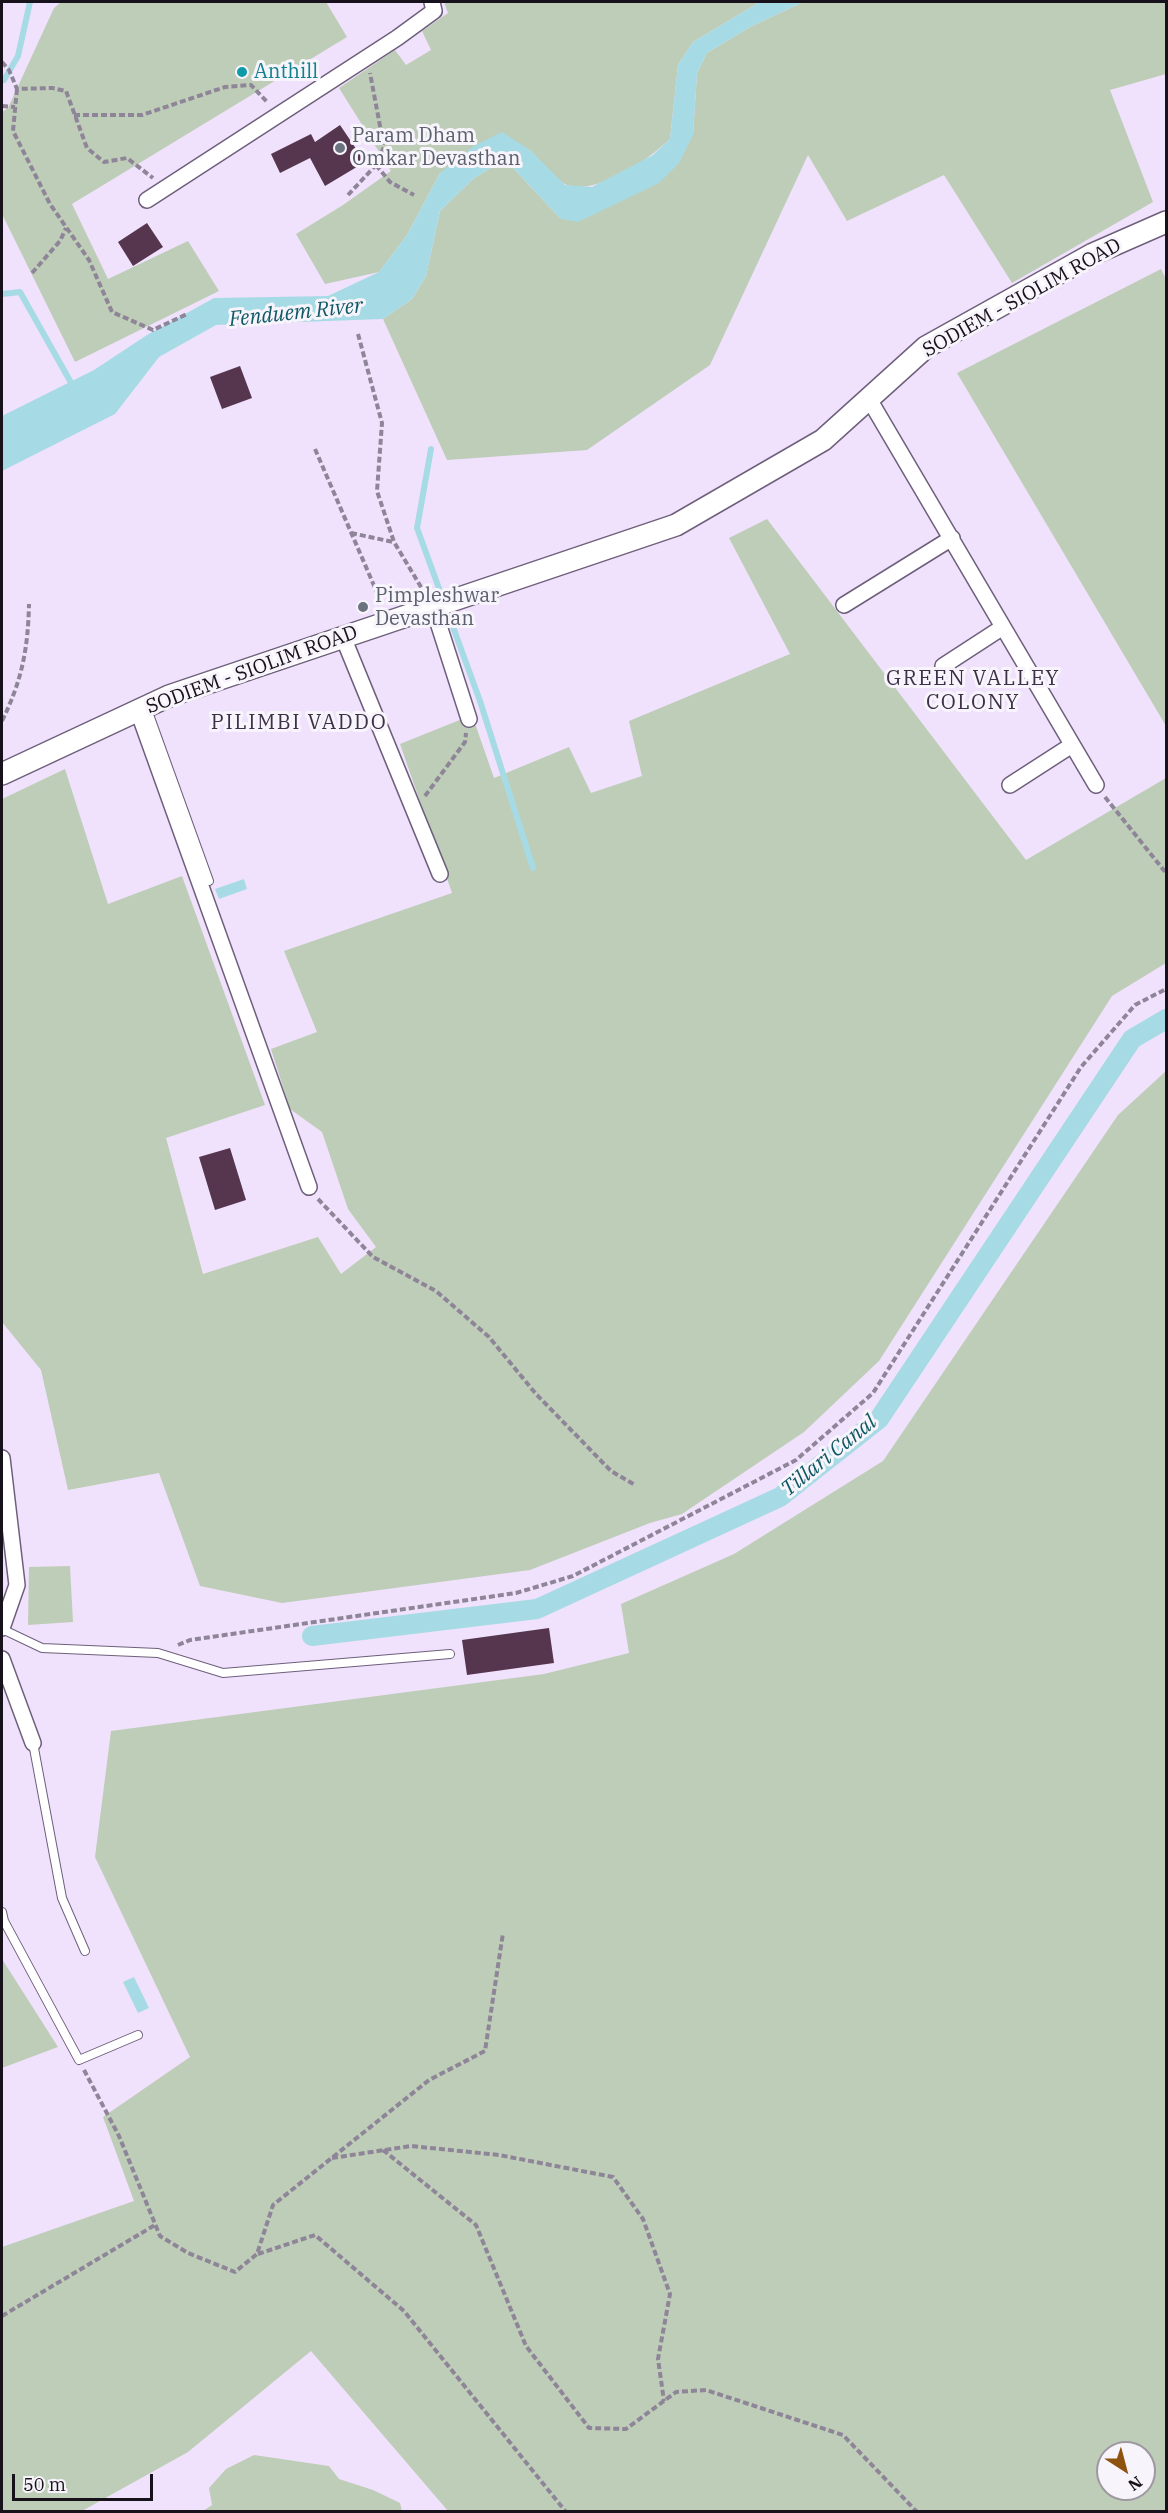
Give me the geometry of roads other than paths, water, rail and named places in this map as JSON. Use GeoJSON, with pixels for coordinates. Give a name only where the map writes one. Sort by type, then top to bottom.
{"type":"FeatureCollection","features":[{"type":"Feature","properties":{"kind":"main road","name":"SODIEM - SIOLIM ROAD"},"geometry":{"type":"LineString","coordinates":[[2,774],[169,696],[676,525],[823,440],[927,347],[1093,254],[1167,222]]}},
{"type":"Feature","properties":{"kind":"street"},"geometry":{"type":"LineString","coordinates":[[147,201],[367,58],[434,11],[432,2]]}},
{"type":"Feature","properties":{"kind":"street"},"geometry":{"type":"LineString","coordinates":[[869,399],[1096,786]]}},
{"type":"Feature","properties":{"kind":"street"},"geometry":{"type":"LineString","coordinates":[[844,605],[952,538]]}},
{"type":"Feature","properties":{"kind":"street"},"geometry":{"type":"LineString","coordinates":[[433,607],[469,719]]}},
{"type":"Feature","properties":{"kind":"street"},"geometry":{"type":"LineString","coordinates":[[943,666],[1003,627]]}},
{"type":"Feature","properties":{"kind":"street"},"geometry":{"type":"LineString","coordinates":[[343,637],[440,874]]}},
{"type":"Feature","properties":{"kind":"street"},"geometry":{"type":"LineString","coordinates":[[142,709],[309,1187]]}},
{"type":"Feature","properties":{"kind":"street"},"geometry":{"type":"LineString","coordinates":[[1010,785],[1072,745]]}},
{"type":"Feature","properties":{"kind":"street"},"geometry":{"type":"LineString","coordinates":[[2,1458],[17,1585],[2,1628]]}},
{"type":"Feature","properties":{"kind":"street"},"geometry":{"type":"LineString","coordinates":[[2,1659],[33,1743]]}},
{"type":"Feature","properties":{"kind":"lane"},"geometry":{"type":"LineString","coordinates":[[142,709],[209,881]]}},
{"type":"Feature","properties":{"kind":"lane"},"geometry":{"type":"LineString","coordinates":[[2,1628],[42,1648],[158,1653],[223,1673],[450,1654]]}},
{"type":"Feature","properties":{"kind":"lane"},"geometry":{"type":"LineString","coordinates":[[33,1743],[62,1898],[85,1951]]}},
{"type":"Feature","properties":{"kind":"lane"},"geometry":{"type":"LineString","coordinates":[[2,1912],[4,1921],[78,2060],[138,2035]]}},
{"type":"Feature","properties":{"kind":"water","name":"Fenduem River"},"geometry":{"type":"Polygon","coordinates":[[[760,2],[803,2],[750,27],[707,53],[697,73],[693,135],[679,163],[659,183],[578,222],[561,219],[513,168],[501,162],[474,178],[440,211],[426,276],[412,299],[383,319],[216,325],[159,357],[115,414],[2,471],[2,416],[94,370],[147,335],[214,298],[328,296],[379,272],[407,235],[440,173],[474,146],[502,132],[530,150],[565,185],[592,187],[653,155],[670,139],[678,65],[693,42],[760,2]]]}},
{"type":"Feature","properties":{"kind":"water"},"geometry":{"type":"Polygon","coordinates":[[[244,879],[247,889],[219,899],[215,889],[244,879]]]}},
{"type":"Feature","properties":{"kind":"water"},"geometry":{"type":"Polygon","coordinates":[[[134,1977],[149,2008],[138,2013],[123,1982],[134,1977]]]}},
{"type":"Feature","properties":{"kind":"waterway"},"geometry":{"type":"LineString","coordinates":[[4,80],[18,56],[30,2]]}},
{"type":"Feature","properties":{"kind":"waterway"},"geometry":{"type":"LineString","coordinates":[[2,294],[20,292],[74,388]]}},
{"type":"Feature","properties":{"kind":"waterway"},"geometry":{"type":"LineString","coordinates":[[431,449],[417,528],[480,701],[533,868]]}},
{"type":"Feature","properties":{"kind":"waterway","name":"Tillari Canal"},"geometry":{"type":"LineString","coordinates":[[312,1636],[537,1609],[780,1497],[879,1419],[1132,1039],[1166,1019]]}},
{"type":"Feature","properties":{"kind":"place","name":"Anthill"},"geometry":{"type":"Point","coordinates":[242,72]}},
{"type":"Feature","properties":{"kind":"place","name":"Param Dham Omkar Devasthan"},"geometry":{"type":"Point","coordinates":[340,148]}},
{"type":"Feature","properties":{"kind":"place","name":"Pimpleshwar Devasthan"},"geometry":{"type":"Point","coordinates":[363,607]}},
{"type":"Feature","properties":{"kind":"district","name":"GREEN VALLEY COLONY"},"geometry":{"type":"Point","coordinates":[973,691]}},
{"type":"Feature","properties":{"kind":"district","name":"PILIMBI VADDO"},"geometry":{"type":"Point","coordinates":[299,723]}}]}
